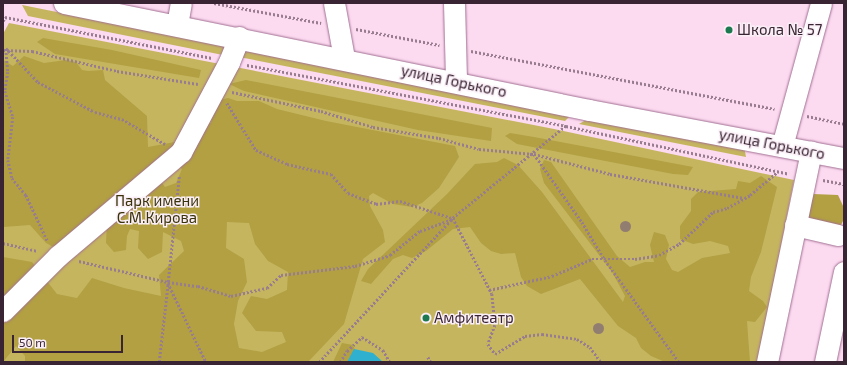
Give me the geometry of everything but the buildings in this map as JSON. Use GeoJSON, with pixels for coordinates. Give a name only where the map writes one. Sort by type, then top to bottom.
{"type":"FeatureCollection","features":[{"type":"Feature","properties":{"kind":"street","name":"улица Горького"},"geometry":{"type":"LineString","coordinates":[[64,3],[844,158]]}},
{"type":"Feature","properties":{"kind":"street"},"geometry":{"type":"LineString","coordinates":[[177,25],[181,3]]}},
{"type":"Feature","properties":{"kind":"street"},"geometry":{"type":"LineString","coordinates":[[334,3],[344,58]]}},
{"type":"Feature","properties":{"kind":"street"},"geometry":{"type":"LineString","coordinates":[[455,3],[456,82]]}},
{"type":"Feature","properties":{"kind":"street"},"geometry":{"type":"LineString","coordinates":[[782,146],[820,3]]}},
{"type":"Feature","properties":{"kind":"street"},"geometry":{"type":"LineString","coordinates":[[3,311],[58,256],[181,152],[229,62],[238,37]]}},
{"type":"Feature","properties":{"kind":"street"},"geometry":{"type":"LineString","coordinates":[[767,362],[811,152]]}},
{"type":"Feature","properties":{"kind":"street"},"geometry":{"type":"LineString","coordinates":[[795,225],[838,235]]}},
{"type":"Feature","properties":{"kind":"street"},"geometry":{"type":"LineString","coordinates":[[825,362],[844,272]]}},
{"type":"Feature","properties":{"kind":"path"},"geometry":{"type":"LineString","coordinates":[[3,21],[5,17],[229,62],[566,126],[844,184]]}},
{"type":"Feature","properties":{"kind":"path"},"geometry":{"type":"LineString","coordinates":[[4,49],[32,51],[117,71],[216,87],[321,111],[373,127],[439,138],[479,149],[534,154],[610,174],[744,198]]}},
{"type":"Feature","properties":{"kind":"path"},"geometry":{"type":"LineString","coordinates":[[4,49],[38,82],[96,112],[122,119],[181,152],[159,362]]}},
{"type":"Feature","properties":{"kind":"path"},"geometry":{"type":"LineString","coordinates":[[4,49],[8,72],[5,91],[13,117],[8,160],[12,178],[26,195],[42,233],[58,256]]}},
{"type":"Feature","properties":{"kind":"path"},"geometry":{"type":"LineString","coordinates":[[502,57],[791,112],[844,124]]}},
{"type":"Feature","properties":{"kind":"path"},"geometry":{"type":"LineString","coordinates":[[216,87],[256,150],[287,164],[331,174],[348,193],[376,204],[400,201],[453,218],[489,290],[495,325],[488,344],[495,354],[525,336],[542,334],[577,339],[590,347],[601,362]]}},
{"type":"Feature","properties":{"kind":"path"},"geometry":{"type":"LineString","coordinates":[[319,362],[453,218],[534,154],[566,126]]}},
{"type":"Feature","properties":{"kind":"path"},"geometry":{"type":"LineString","coordinates":[[534,154],[582,222],[605,260],[679,362]]}},
{"type":"Feature","properties":{"kind":"path"},"geometry":{"type":"LineString","coordinates":[[489,290],[552,276],[592,260],[635,259],[659,255],[679,244],[713,212],[744,198],[777,171]]}},
{"type":"Feature","properties":{"kind":"path"},"geometry":{"type":"LineString","coordinates":[[3,243],[168,282],[198,286],[231,296],[266,288],[281,275],[355,266],[390,255],[420,231],[453,218]]}},
{"type":"Feature","properties":{"kind":"path"},"geometry":{"type":"LineString","coordinates":[[168,282],[206,362]]}},
{"type":"Feature","properties":{"kind":"path"},"geometry":{"type":"LineString","coordinates":[[340,362],[347,350],[362,337],[383,350],[390,362]]}},
{"type":"Feature","properties":{"kind":"path"},"geometry":{"type":"LineString","coordinates":[[428,357],[431,362]]}},
{"type":"Feature","properties":{"kind":"green space"},"geometry":{"type":"Polygon","coordinates":[[[22,5],[229,47],[223,55],[28,16],[22,5]]]}},
{"type":"Feature","properties":{"kind":"green space","name":"Парк имени С.М.Кирова"},"geometry":{"type":"Polygon","coordinates":[[[9,23],[554,129],[794,180],[758,362],[3,362],[3,34],[9,23]]]}},
{"type":"Feature","properties":{"kind":"green space"},"geometry":{"type":"Polygon","coordinates":[[[43,38],[112,50],[201,70],[199,78],[55,54],[37,42],[43,38]]]}},
{"type":"Feature","properties":{"kind":"green space"},"geometry":{"type":"Polygon","coordinates":[[[246,50],[574,112],[565,121],[239,57],[246,50]]]}},
{"type":"Feature","properties":{"kind":"green space"},"geometry":{"type":"Polygon","coordinates":[[[24,56],[44,63],[66,60],[76,62],[82,70],[103,70],[105,80],[147,116],[148,147],[180,141],[197,125],[211,123],[215,101],[228,98],[237,101],[259,101],[277,109],[326,121],[455,146],[459,157],[439,188],[422,203],[412,207],[393,204],[373,193],[369,196],[370,206],[383,230],[385,242],[363,259],[344,324],[308,362],[25,362],[25,356],[16,346],[3,362],[3,257],[32,262],[57,294],[77,298],[92,278],[124,288],[161,296],[159,275],[184,251],[181,241],[163,232],[162,252],[148,259],[138,248],[139,231],[130,229],[127,236],[126,250],[114,252],[106,243],[107,221],[57,249],[46,243],[30,225],[3,227],[3,60],[13,66],[24,56]],[[169,160],[156,175],[165,187],[176,183],[182,169],[169,160]],[[227,222],[226,248],[244,259],[247,282],[238,301],[234,324],[239,348],[262,352],[286,342],[282,332],[256,331],[242,313],[251,296],[267,299],[287,290],[288,272],[268,261],[255,244],[249,223],[227,222]]]}},
{"type":"Feature","properties":{"kind":"green space"},"geometry":{"type":"Polygon","coordinates":[[[246,80],[492,128],[491,141],[418,130],[244,91],[229,84],[246,80]]]}},
{"type":"Feature","properties":{"kind":"green space"},"geometry":{"type":"Polygon","coordinates":[[[591,117],[744,146],[746,157],[579,124],[591,117]]]}},
{"type":"Feature","properties":{"kind":"green space"},"geometry":{"type":"Polygon","coordinates":[[[510,133],[693,167],[688,175],[673,174],[517,144],[505,136],[510,133]]]}},
{"type":"Feature","properties":{"kind":"green space"},"geometry":{"type":"Polygon","coordinates":[[[504,158],[518,165],[542,192],[623,302],[625,296],[612,272],[544,183],[540,169],[544,160],[551,162],[617,256],[630,267],[645,262],[654,262],[650,245],[654,232],[665,235],[669,245],[666,259],[672,270],[678,272],[702,258],[730,253],[728,246],[710,241],[693,244],[680,239],[680,226],[691,211],[691,199],[698,192],[736,189],[738,181],[750,183],[761,176],[777,187],[761,252],[751,277],[749,291],[763,301],[767,307],[755,322],[747,321],[750,362],[665,362],[651,356],[641,348],[636,338],[618,326],[580,279],[541,294],[527,286],[521,277],[515,253],[501,254],[491,251],[481,243],[470,227],[453,229],[426,251],[412,258],[403,255],[393,259],[371,284],[361,281],[368,269],[447,194],[475,164],[497,162],[504,158]]]}},
{"type":"Feature","properties":{"kind":"green space"},"geometry":{"type":"Polygon","coordinates":[[[813,194],[838,195],[844,208],[844,219],[839,229],[826,237],[805,215],[813,194]]]}},
{"type":"Feature","properties":{"kind":"green space"},"geometry":{"type":"Polygon","coordinates":[[[342,343],[353,345],[360,362],[333,362],[342,343]]]}},
{"type":"Feature","properties":{"kind":"water"},"geometry":{"type":"Polygon","coordinates":[[[354,349],[373,353],[383,362],[347,362],[354,349]]]}},
{"type":"Feature","properties":{"kind":"place","name":"Школа № 57"},"geometry":{"type":"Point","coordinates":[729,30]}},
{"type":"Feature","properties":{"kind":"place","name":"Амфитеатр"},"geometry":{"type":"Point","coordinates":[426,318]}}]}
